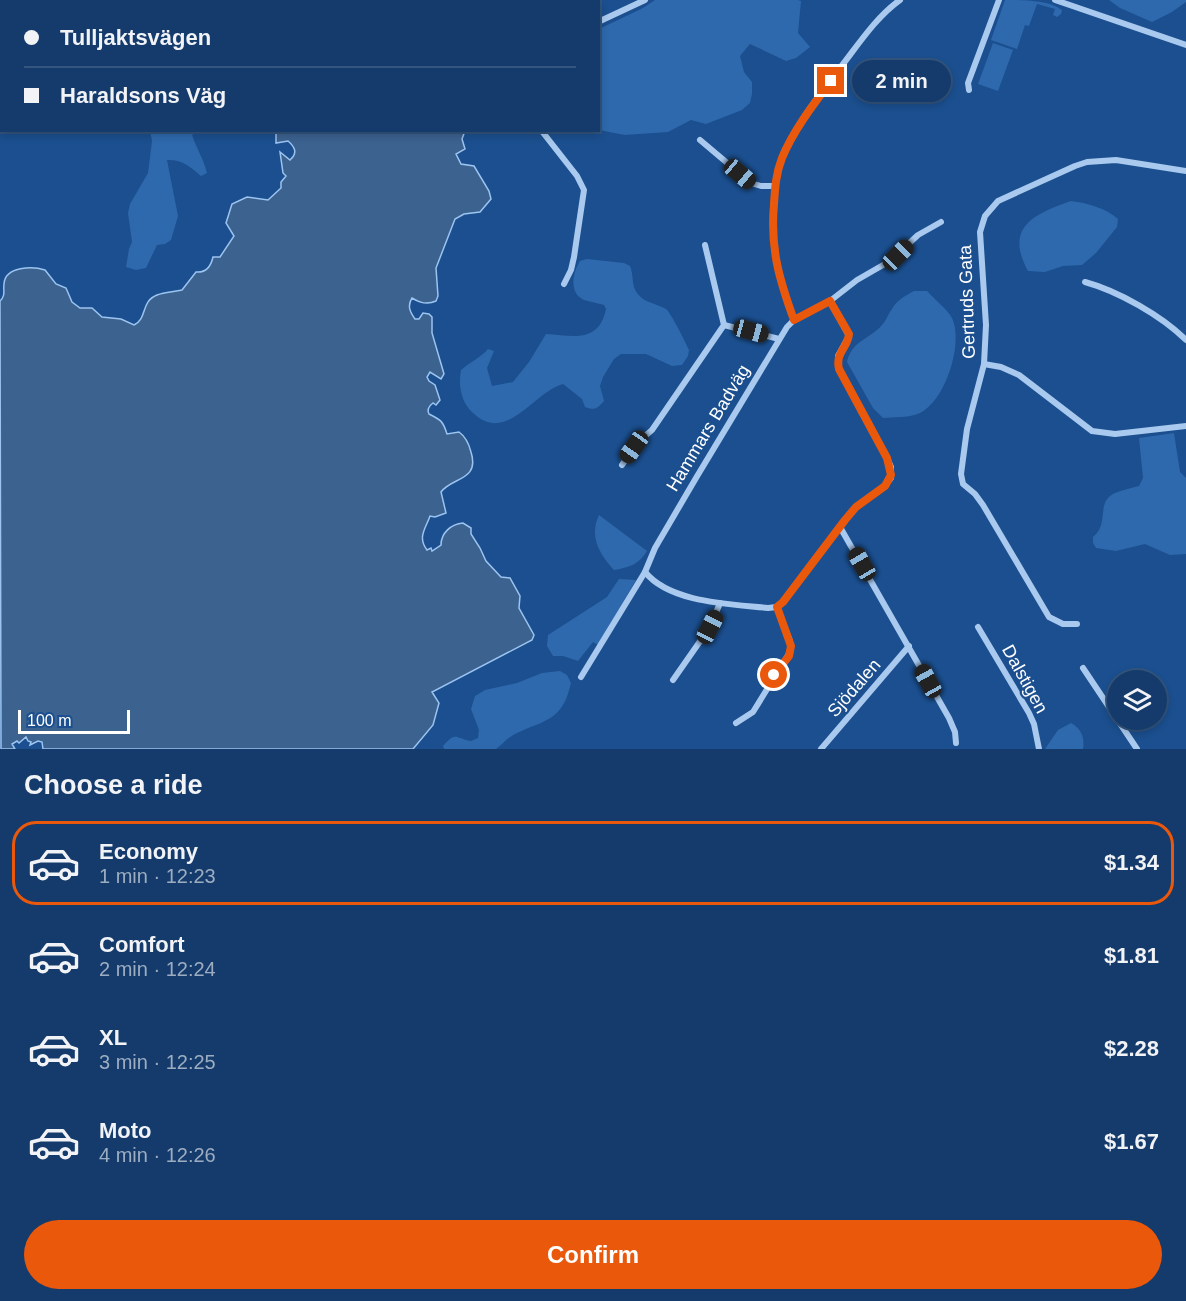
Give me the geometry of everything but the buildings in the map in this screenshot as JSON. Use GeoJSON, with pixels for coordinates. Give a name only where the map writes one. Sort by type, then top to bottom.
{"type":"FeatureCollection","features":[{"type":"Feature","properties":{"kind":"street"},"geometry":{"type":"LineString","coordinates":[[600,21],[645,0]]}},
{"type":"Feature","properties":{"kind":"street"},"geometry":{"type":"LineString","coordinates":[[794,320],[782,288],[775,259],[772,229],[778,166],[816,100],[881,17],[900,0]]}},
{"type":"Feature","properties":{"kind":"street"},"geometry":{"type":"LineString","coordinates":[[969,90],[968,83],[999,0]]}},
{"type":"Feature","properties":{"kind":"street"},"geometry":{"type":"LineString","coordinates":[[1055,0],[1186,45]]}},
{"type":"Feature","properties":{"kind":"street"},"geometry":{"type":"LineString","coordinates":[[543,132],[582,184],[584,190],[574,257],[564,284]]}},
{"type":"Feature","properties":{"kind":"street"},"geometry":{"type":"LineString","coordinates":[[700,140],[750,183],[775,186]]}},
{"type":"Feature","properties":{"kind":"street","name":"Gertruds Gata"},"geometry":{"type":"LineString","coordinates":[[1077,624],[1063,624],[1049,617],[983,506],[961,480],[967,429],[984,364],[986,325],[980,232],[985,216],[993,204],[1004,197],[1087,162],[1116,160],[1186,171]]}},
{"type":"Feature","properties":{"kind":"street","name":"Hammars Badväg"},"geometry":{"type":"LineString","coordinates":[[581,677],[645,572],[655,548],[779,339],[794,320],[830,301],[857,280],[890,261],[925,230],[941,222]]}},
{"type":"Feature","properties":{"kind":"street"},"geometry":{"type":"LineString","coordinates":[[622,465],[638,442],[652,430],[724,325],[705,245]]}},
{"type":"Feature","properties":{"kind":"street"},"geometry":{"type":"LineString","coordinates":[[1085,282],[1123,298],[1171,327],[1186,340]]}},
{"type":"Feature","properties":{"kind":"street"},"geometry":{"type":"LineString","coordinates":[[645,572],[650,578],[669,589],[696,599],[768,608],[777,607],[856,507],[885,486],[891,475],[887,458],[839,369],[838,356],[849,336],[830,301]]}},
{"type":"Feature","properties":{"kind":"street"},"geometry":{"type":"LineString","coordinates":[[724,325],[779,339]]}},
{"type":"Feature","properties":{"kind":"street"},"geometry":{"type":"LineString","coordinates":[[984,364],[1001,367],[1019,375],[1092,431],[1115,434],[1186,426]]}},
{"type":"Feature","properties":{"kind":"street"},"geometry":{"type":"LineString","coordinates":[[840,527],[909,646],[953,728],[956,743]]}},
{"type":"Feature","properties":{"kind":"street"},"geometry":{"type":"LineString","coordinates":[[673,680],[710,627],[720,603]]}},
{"type":"Feature","properties":{"kind":"street"},"geometry":{"type":"LineString","coordinates":[[736,723],[753,712],[790,652],[790,641],[777,607]]}},
{"type":"Feature","properties":{"kind":"street","name":"Dalstigen"},"geometry":{"type":"LineString","coordinates":[[978,627],[1029,713],[1034,724],[1039,749]]}},
{"type":"Feature","properties":{"kind":"street","name":"Sjödalen"},"geometry":{"type":"LineString","coordinates":[[821,749],[909,646]]}},
{"type":"Feature","properties":{"kind":"street"},"geometry":{"type":"LineString","coordinates":[[1083,668],[1137,749]]}},
{"type":"Feature","properties":{"kind":"shaded area"},"geometry":{"type":"Polygon","coordinates":[[[655,0],[798,0],[801,1],[798,33],[810,47],[796,58],[786,61],[750,44],[740,56],[744,72],[752,82],[750,103],[742,110],[706,124],[691,120],[668,132],[625,135],[600,130],[600,29],[655,0]]]}},
{"type":"Feature","properties":{"kind":"shaded area"},"geometry":{"type":"Polygon","coordinates":[[[1005,0],[1043,2],[1062,10],[1057,17],[1053,15],[1055,9],[1037,4],[1029,26],[1025,25],[1017,49],[991,40],[1005,0]]]}},
{"type":"Feature","properties":{"kind":"shaded area"},"geometry":{"type":"Polygon","coordinates":[[[1109,0],[1186,0],[1186,2],[1152,22],[1120,8],[1109,0]]]}},
{"type":"Feature","properties":{"kind":"shaded area"},"geometry":{"type":"Polygon","coordinates":[[[993,43],[1013,50],[998,91],[978,84],[993,43]]]}},
{"type":"Feature","properties":{"kind":"shaded area"},"geometry":{"type":"Polygon","coordinates":[[[150,132],[197,132],[192,135],[207,173],[201,176],[181,162],[167,160],[178,216],[171,240],[157,245],[146,268],[136,270],[126,267],[132,242],[128,213],[130,204],[148,173],[152,141],[150,132]]]}},
{"type":"Feature","properties":{"kind":"shaded area"},"geometry":{"type":"Polygon","coordinates":[[[276,132],[465,132],[462,139],[465,149],[456,154],[461,164],[474,166],[489,191],[491,199],[480,212],[464,214],[455,219],[436,268],[438,296],[436,301],[424,303],[412,298],[409,306],[415,319],[419,319],[423,313],[432,317],[432,333],[444,374],[441,379],[430,372],[427,377],[435,385],[440,400],[436,405],[433,403],[430,405],[429,414],[441,421],[447,434],[459,432],[464,436],[473,461],[472,468],[464,477],[441,492],[446,513],[435,517],[430,516],[422,537],[427,550],[431,548],[432,551],[441,545],[445,533],[451,527],[463,523],[471,528],[471,534],[486,561],[501,577],[510,578],[520,596],[519,608],[534,635],[532,640],[432,692],[439,703],[433,725],[413,749],[43,749],[42,742],[38,741],[30,745],[31,742],[26,737],[19,743],[17,741],[12,744],[15,749],[1,749],[0,301],[4,295],[6,278],[20,269],[45,270],[56,284],[66,288],[72,302],[80,308],[92,308],[102,317],[121,319],[134,325],[141,318],[152,298],[160,294],[182,290],[196,272],[207,268],[213,257],[220,257],[234,236],[226,223],[232,204],[247,197],[268,200],[281,188],[281,182],[286,176],[283,173],[280,152],[290,160],[295,150],[288,141],[276,143],[276,132]]]}},
{"type":"Feature","properties":{"kind":"shaded area"},"geometry":{"type":"Polygon","coordinates":[[[1071,201],[1108,212],[1118,219],[1117,227],[1096,253],[1082,265],[1063,266],[1045,272],[1028,271],[1021,256],[1019,243],[1021,233],[1035,217],[1071,201]]]}},
{"type":"Feature","properties":{"kind":"shaded area"},"geometry":{"type":"Polygon","coordinates":[[[587,259],[624,263],[630,266],[637,293],[647,301],[666,309],[678,328],[689,350],[682,365],[672,366],[646,354],[621,354],[614,359],[603,377],[600,386],[604,401],[596,408],[585,407],[582,399],[563,384],[541,396],[509,420],[497,423],[485,421],[473,413],[461,393],[461,370],[488,349],[494,351],[487,368],[492,386],[513,382],[529,362],[546,334],[584,335],[598,328],[606,309],[604,305],[579,297],[573,282],[580,261],[587,259]]]}},
{"type":"Feature","properties":{"kind":"shaded area"},"geometry":{"type":"Polygon","coordinates":[[[914,291],[927,291],[952,318],[956,342],[954,356],[944,385],[929,407],[911,416],[883,418],[873,408],[847,362],[853,349],[882,325],[899,301],[914,291]]]}},
{"type":"Feature","properties":{"kind":"shaded area"},"geometry":{"type":"Polygon","coordinates":[[[1174,433],[1180,472],[1186,478],[1186,554],[1170,555],[1145,544],[1116,551],[1096,548],[1093,537],[1101,526],[1104,507],[1109,497],[1139,486],[1143,478],[1139,438],[1174,433]]]}},
{"type":"Feature","properties":{"kind":"shaded area"},"geometry":{"type":"Polygon","coordinates":[[[599,515],[647,551],[637,562],[614,570],[604,558],[595,537],[599,515]]]}},
{"type":"Feature","properties":{"kind":"shaded area"},"geometry":{"type":"Polygon","coordinates":[[[619,579],[636,580],[598,645],[593,642],[578,661],[563,656],[553,656],[547,646],[548,635],[607,597],[619,579]]]}},
{"type":"Feature","properties":{"kind":"shaded area"},"geometry":{"type":"Polygon","coordinates":[[[560,671],[567,675],[571,683],[563,705],[551,718],[512,736],[496,749],[444,749],[443,746],[453,737],[471,741],[478,738],[479,730],[471,709],[475,696],[485,690],[517,683],[542,673],[560,671]]]}},
{"type":"Feature","properties":{"kind":"shaded area"},"geometry":{"type":"Polygon","coordinates":[[[1071,723],[1082,734],[1083,749],[1045,749],[1058,730],[1071,723]]]}},
{"type":"Feature","properties":{"kind":"route"},"geometry":{"type":"LineString","coordinates":[[774,675],[789,656],[791,646],[777,607],[856,507],[879,491],[891,478],[891,467],[887,458],[839,369],[838,356],[849,334],[830,301],[794,320],[782,288],[775,259],[772,229],[778,166],[816,100],[831,81]]}}]}
